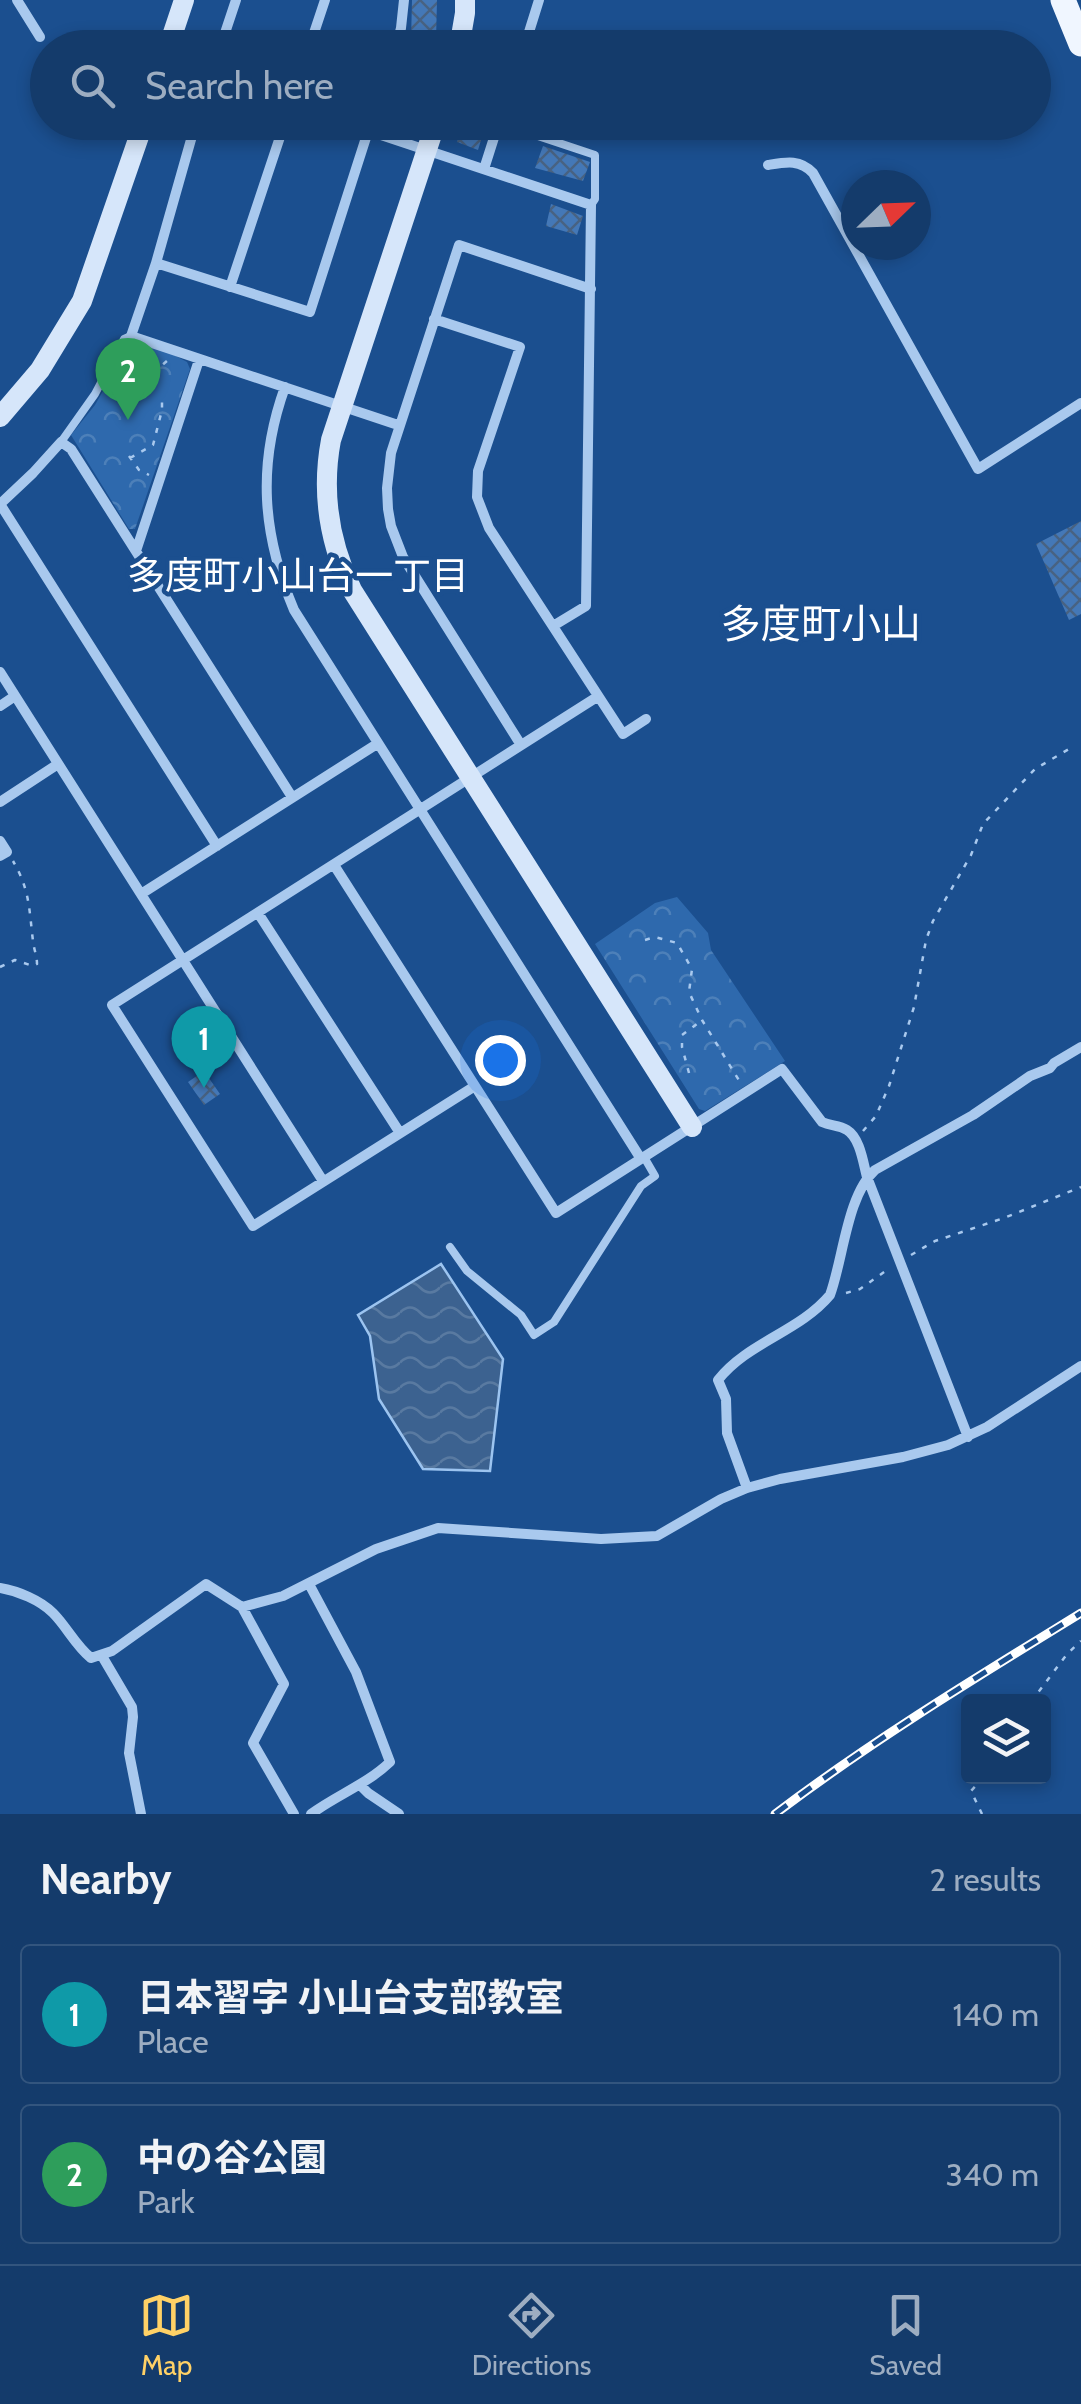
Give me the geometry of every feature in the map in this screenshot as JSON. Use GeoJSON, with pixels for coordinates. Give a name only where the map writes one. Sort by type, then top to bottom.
{"type":"FeatureCollection","features":[{"type":"Feature","properties":{"kind":"main road"},"geometry":{"type":"LineString","coordinates":[[1062,0],[1081,44]]}},
{"type":"Feature","properties":{"kind":"street"},"geometry":{"type":"LineString","coordinates":[[17,0],[36,30]]}},
{"type":"Feature","properties":{"kind":"street"},"geometry":{"type":"LineString","coordinates":[[174,30],[184,0]]}},
{"type":"Feature","properties":{"kind":"street"},"geometry":{"type":"LineString","coordinates":[[226,30],[236,0]]}},
{"type":"Feature","properties":{"kind":"street"},"geometry":{"type":"LineString","coordinates":[[315,30],[325,0]]}},
{"type":"Feature","properties":{"kind":"street"},"geometry":{"type":"LineString","coordinates":[[401,30],[404,0]]}},
{"type":"Feature","properties":{"kind":"street"},"geometry":{"type":"LineString","coordinates":[[463,30],[464,0]]}},
{"type":"Feature","properties":{"kind":"street"},"geometry":{"type":"LineString","coordinates":[[530,30],[539,0]]}},
{"type":"Feature","properties":{"kind":"street"},"geometry":{"type":"LineString","coordinates":[[0,417],[40,370],[82,301],[138,140]]}},
{"type":"Feature","properties":{"kind":"street"},"geometry":{"type":"LineString","coordinates":[[191,140],[131,336],[398,425]]}},
{"type":"Feature","properties":{"kind":"street"},"geometry":{"type":"LineString","coordinates":[[230,288],[278,140]]}},
{"type":"Feature","properties":{"kind":"street"},"geometry":{"type":"LineString","coordinates":[[156,262],[310,312],[366,140]]}},
{"type":"Feature","properties":{"kind":"street"},"geometry":{"type":"LineString","coordinates":[[401,140],[590,206],[586,606],[553,626]]}},
{"type":"Feature","properties":{"kind":"street"},"geometry":{"type":"LineString","coordinates":[[430,140],[331,440],[326,480],[329,528],[352,590],[692,1127]]}},
{"type":"Feature","properties":{"kind":"street"},"geometry":{"type":"LineString","coordinates":[[484,170],[494,140]]}},
{"type":"Feature","properties":{"kind":"street"},"geometry":{"type":"LineString","coordinates":[[768,166],[795,162],[813,173],[978,469],[1081,403]]}},
{"type":"Feature","properties":{"kind":"street"},"geometry":{"type":"LineString","coordinates":[[522,746],[396,542],[388,509],[388,470],[398,425],[459,244],[591,289]]}},
{"type":"Feature","properties":{"kind":"street"},"geometry":{"type":"LineString","coordinates":[[434,319],[520,347],[478,472],[477,497],[483,518],[622,734],[646,719]]}},
{"type":"Feature","properties":{"kind":"street"},"geometry":{"type":"LineString","coordinates":[[136,551],[199,360]]}},
{"type":"Feature","properties":{"kind":"street"},"geometry":{"type":"LineString","coordinates":[[285,387],[270,435],[267,516],[276,560],[294,610],[642,1158]]}},
{"type":"Feature","properties":{"kind":"street"},"geometry":{"type":"LineString","coordinates":[[217,846],[0,504],[61,442],[71,449],[292,798]]}},
{"type":"Feature","properties":{"kind":"street"},"geometry":{"type":"LineString","coordinates":[[0,672],[324,1181]]}},
{"type":"Feature","properties":{"kind":"street"},"geometry":{"type":"LineString","coordinates":[[0,706],[16,696]]}},
{"type":"Feature","properties":{"kind":"street"},"geometry":{"type":"LineString","coordinates":[[475,1086],[254,1226],[112,1006],[597,696]]}},
{"type":"Feature","properties":{"kind":"street"},"geometry":{"type":"LineString","coordinates":[[141,894],[377,744]]}},
{"type":"Feature","properties":{"kind":"street"},"geometry":{"type":"LineString","coordinates":[[0,802],[58,764]]}},
{"type":"Feature","properties":{"kind":"street"},"geometry":{"type":"LineString","coordinates":[[334,865],[556,1213],[782,1070],[822,1122],[855,1136],[867,1177],[968,1437]]}},
{"type":"Feature","properties":{"kind":"street"},"geometry":{"type":"LineString","coordinates":[[258,913],[400,1133]]}},
{"type":"Feature","properties":{"kind":"street"},"geometry":{"type":"LineString","coordinates":[[748,1488],[727,1433],[726,1406],[718,1380],[745,1354],[786,1331],[830,1296],[854,1206],[867,1177],[1081,1047]]}},
{"type":"Feature","properties":{"kind":"street"},"geometry":{"type":"LineString","coordinates":[[242,1607],[284,1596],[376,1549],[438,1528],[600,1539],[657,1536],[748,1488],[948,1446],[1081,1366]]}},
{"type":"Feature","properties":{"kind":"street"},"geometry":{"type":"LineString","coordinates":[[0,1588],[25,1595],[51,1610],[91,1658],[112,1651],[206,1584],[242,1607],[284,1684],[254,1743],[294,1814]]}},
{"type":"Feature","properties":{"kind":"street"},"geometry":{"type":"LineString","coordinates":[[309,1584],[356,1672],[390,1762],[376,1776],[336,1796],[312,1814]]}},
{"type":"Feature","properties":{"kind":"street"},"geometry":{"type":"LineString","coordinates":[[102,1656],[132,1707],[129,1753],[141,1814]]}},
{"type":"Feature","properties":{"kind":"street"},"geometry":{"type":"LineString","coordinates":[[360,1784],[400,1814]]}},
{"type":"Feature","properties":{"kind":"lane"},"geometry":{"type":"LineString","coordinates":[[549,140],[594,155],[595,198],[590,206]]}},
{"type":"Feature","properties":{"kind":"lane"},"geometry":{"type":"LineString","coordinates":[[61,442],[95,394],[124,339],[131,336]]}},
{"type":"Feature","properties":{"kind":"lane"},"geometry":{"type":"LineString","coordinates":[[450,1247],[467,1271],[521,1314],[534,1334],[554,1322],[641,1186],[655,1176],[642,1158]]}},
{"type":"Feature","properties":{"kind":"path"},"geometry":{"type":"LineString","coordinates":[[144,351],[150,364],[160,367],[174,350]]}},
{"type":"Feature","properties":{"kind":"path"},"geometry":{"type":"LineString","coordinates":[[153,477],[139,470],[130,457],[152,445],[162,402]]}},
{"type":"Feature","properties":{"kind":"path"},"geometry":{"type":"LineString","coordinates":[[855,1136],[869,1126],[889,1086],[914,1007],[926,940],[984,824],[1035,769],[1069,748]]}},
{"type":"Feature","properties":{"kind":"path"},"geometry":{"type":"LineString","coordinates":[[0,967],[15,960],[32,966],[38,959],[28,891],[2,850]]}},
{"type":"Feature","properties":{"kind":"path"},"geometry":{"type":"LineString","coordinates":[[645,940],[655,937],[678,943],[692,969],[689,992],[746,1092]]}},
{"type":"Feature","properties":{"kind":"path"},"geometry":{"type":"LineString","coordinates":[[689,1072],[682,1036],[702,1020]]}},
{"type":"Feature","properties":{"kind":"path"},"geometry":{"type":"LineString","coordinates":[[830,1296],[860,1289],[935,1241],[1081,1187]]}},
{"type":"Feature","properties":{"kind":"path"},"geometry":{"type":"LineString","coordinates":[[1037,1694],[1081,1641]]}},
{"type":"Feature","properties":{"kind":"path"},"geometry":{"type":"LineString","coordinates":[[978,1784],[971,1791],[982,1814]]}},
{"type":"Feature","properties":{"kind":"green space"},"geometry":{"type":"Polygon","coordinates":[[[137,341],[172,354],[187,362],[190,369],[135,529],[129,529],[71,435],[95,405],[130,343],[137,341]]]}},
{"type":"Feature","properties":{"kind":"green space"},"geometry":{"type":"Polygon","coordinates":[[[677,897],[708,933],[711,950],[785,1061],[705,1111],[699,1109],[595,944],[655,903],[677,897]]]}},
{"type":"Feature","properties":{"kind":"water"},"geometry":{"type":"Polygon","coordinates":[[[441,1264],[503,1359],[490,1471],[423,1469],[379,1399],[370,1336],[358,1315],[441,1264]]]}},
{"type":"Feature","properties":{"kind":"building"},"geometry":{"type":"Polygon","coordinates":[[[412,0],[437,0],[436,30],[411,30],[412,0]]]}},
{"type":"Feature","properties":{"kind":"building"},"geometry":{"type":"Polygon","coordinates":[[[458,140],[481,140],[478,150],[458,140]]]}},
{"type":"Feature","properties":{"kind":"building"},"geometry":{"type":"Polygon","coordinates":[[[543,146],[590,162],[583,181],[535,168],[543,146]]]}},
{"type":"Feature","properties":{"kind":"building"},"geometry":{"type":"Polygon","coordinates":[[[551,204],[583,216],[577,235],[546,226],[551,204]]]}},
{"type":"Feature","properties":{"kind":"building"},"geometry":{"type":"Polygon","coordinates":[[[1081,521],[1081,614],[1069,620],[1036,544],[1081,521]]]}},
{"type":"Feature","properties":{"kind":"building"},"geometry":{"type":"Polygon","coordinates":[[[204,1071],[220,1094],[204,1105],[188,1082],[204,1071]]]}},
{"type":"Feature","properties":{"kind":"railway"},"geometry":{"type":"LineString","coordinates":[[775,1814],[887,1735],[1081,1613]]}},
{"type":"Feature","properties":{"kind":"place","name":"中の谷公園"},"geometry":{"type":"Point","coordinates":[128,420]}},
{"type":"Feature","properties":{"kind":"place","name":"日本習字 小山台支部教室"},"geometry":{"type":"Point","coordinates":[204,1088]}},
{"type":"Feature","properties":{"kind":"district","name":"多度町小山台一丁目"},"geometry":{"type":"Point","coordinates":[298,575]}},
{"type":"Feature","properties":{"kind":"district","name":"多度町小山"},"geometry":{"type":"Point","coordinates":[821,623]}}]}
